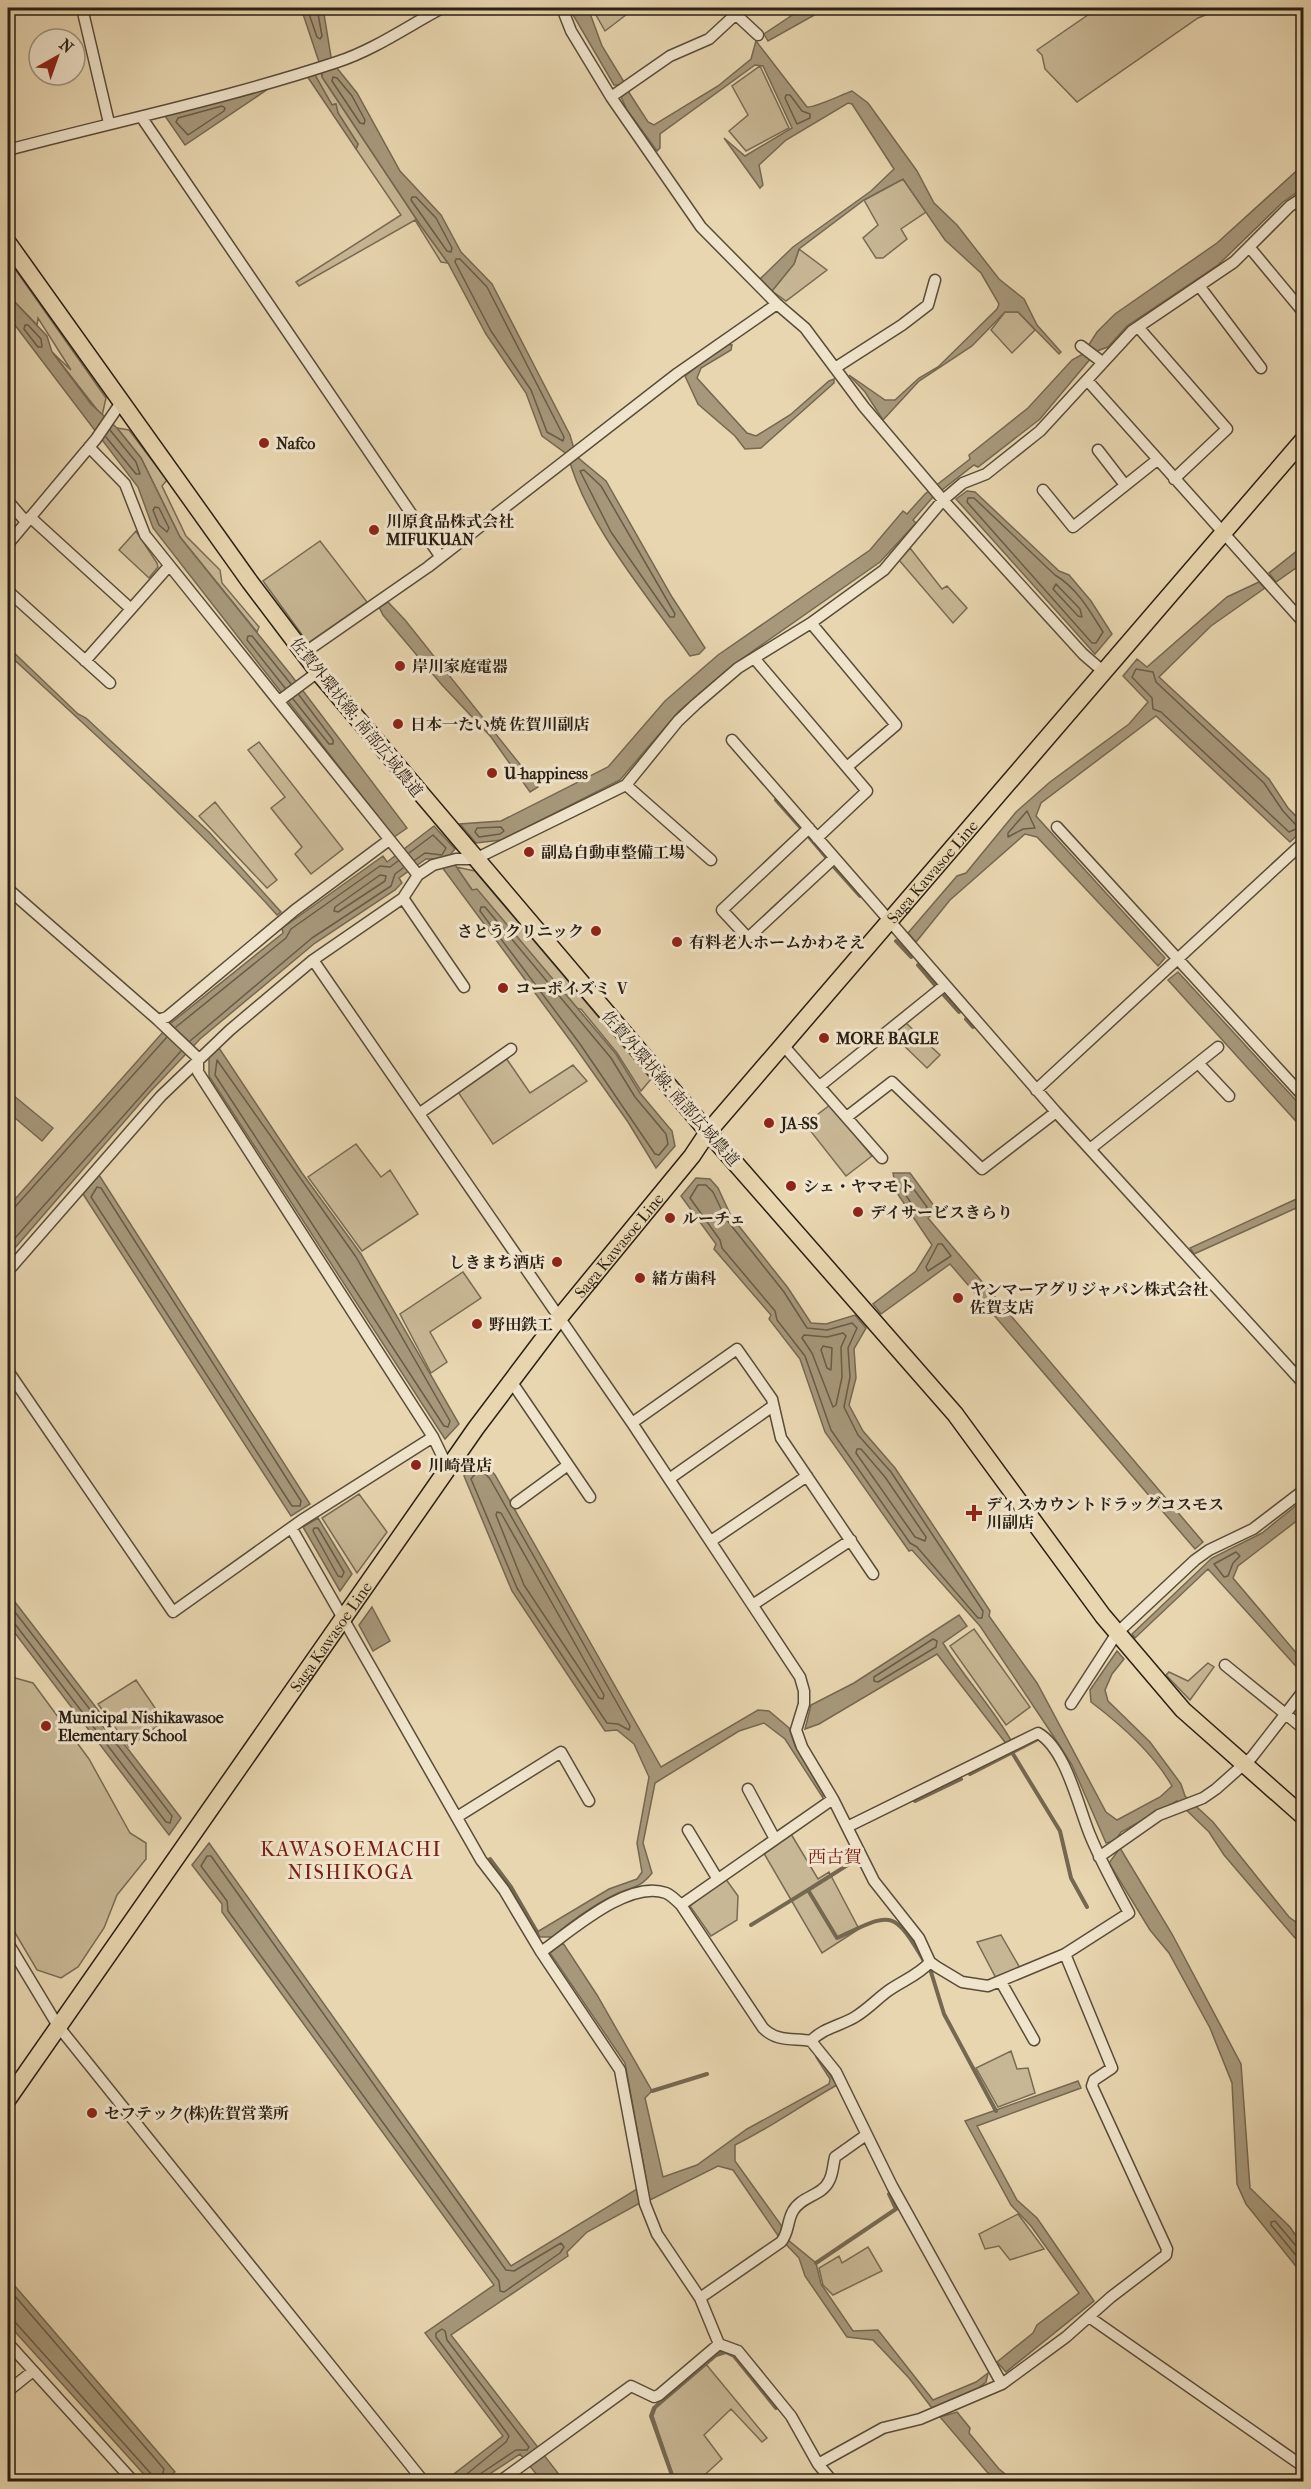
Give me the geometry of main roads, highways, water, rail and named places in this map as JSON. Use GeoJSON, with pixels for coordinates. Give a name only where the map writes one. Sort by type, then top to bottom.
{"type":"FeatureCollection","features":[{"type":"Feature","properties":{"kind":"main road","name":"佐賀外環状線; 南部広域農道"},"geometry":{"type":"LineString","coordinates":[[8,243],[250,582],[318,672],[708,1132],[955,1414],[1117,1633],[1183,1710],[1304,1817]]}},
{"type":"Feature","properties":{"kind":"main road","name":"Saga Kawasoe Line"},"geometry":{"type":"LineString","coordinates":[[8,2099],[448,1468],[559,1318],[692,1156],[708,1132],[1304,439]]}},
{"type":"Feature","properties":{"kind":"water"},"geometry":{"type":"Polygon","coordinates":[[[301,8],[323,8],[333,69],[337,68],[357,93],[400,171],[441,215],[461,252],[492,284],[570,435],[576,456],[606,481],[672,597],[705,648],[699,654],[690,656],[620,559],[588,507],[576,481],[568,455],[542,436],[526,393],[486,334],[448,263],[322,77],[324,61],[319,62],[301,8]]]}},
{"type":"Feature","properties":{"kind":"water"},"geometry":{"type":"Polygon","coordinates":[[[569,8],[588,8],[602,46],[624,82],[622,85],[614,85],[569,8]]]}},
{"type":"Feature","properties":{"kind":"water"},"geometry":{"type":"Polygon","coordinates":[[[803,8],[827,8],[768,41],[764,34],[803,8]]]}},
{"type":"Feature","properties":{"kind":"water"},"geometry":{"type":"Polygon","coordinates":[[[756,41],[807,107],[852,91],[868,103],[917,171],[934,203],[957,225],[999,279],[1024,299],[1037,325],[1061,352],[1059,354],[1018,312],[1005,312],[972,346],[919,381],[883,420],[865,392],[849,375],[885,400],[895,400],[919,378],[938,367],[997,309],[999,304],[981,273],[945,240],[903,179],[864,200],[799,249],[794,264],[772,291],[760,279],[793,247],[871,191],[894,169],[852,104],[848,103],[786,140],[759,165],[763,185],[760,188],[724,138],[745,156],[792,128],[763,66],[755,65],[660,134],[660,148],[657,151],[627,110],[621,97],[628,91],[648,122],[654,125],[718,86],[751,59],[756,41]]]}},
{"type":"Feature","properties":{"kind":"water"},"geometry":{"type":"Polygon","coordinates":[[[315,75],[332,105],[336,104],[338,113],[358,144],[356,149],[307,76],[315,75]]]}},
{"type":"Feature","properties":{"kind":"water"},"geometry":{"type":"Polygon","coordinates":[[[274,85],[185,145],[165,116],[274,85]]]}},
{"type":"Feature","properties":{"kind":"water"},"geometry":{"type":"Polygon","coordinates":[[[1303,165],[1303,188],[1283,202],[1218,265],[1127,326],[1108,347],[1097,351],[1040,419],[978,467],[974,465],[933,497],[913,520],[916,523],[880,562],[733,665],[679,711],[620,780],[502,840],[476,843],[460,824],[501,821],[608,767],[665,701],[718,655],[870,550],[903,511],[907,514],[925,494],[970,459],[969,455],[1028,408],[1072,360],[1083,354],[1097,332],[1115,314],[1217,243],[1303,165]]]}},
{"type":"Feature","properties":{"kind":"water"},"geometry":{"type":"Polygon","coordinates":[[[8,295],[47,336],[52,352],[91,404],[117,428],[141,458],[180,537],[291,675],[407,828],[394,837],[153,528],[138,487],[8,316],[8,295]]]}},
{"type":"Feature","properties":{"kind":"water"},"geometry":{"type":"Polygon","coordinates":[[[725,344],[732,345],[731,350],[701,368],[697,378],[747,433],[756,436],[790,415],[829,381],[834,379],[834,383],[761,448],[745,449],[735,436],[698,404],[685,376],[725,344]]]}},
{"type":"Feature","properties":{"kind":"water"},"geometry":{"type":"Polygon","coordinates":[[[967,491],[975,492],[1059,571],[1069,575],[1091,601],[1112,634],[1095,654],[956,499],[967,491]]]}},
{"type":"Feature","properties":{"kind":"water"},"geometry":{"type":"Polygon","coordinates":[[[1303,546],[1303,563],[1276,582],[1269,573],[1303,546]]]}},
{"type":"Feature","properties":{"kind":"water"},"geometry":{"type":"Polygon","coordinates":[[[1259,582],[1265,588],[1211,626],[1159,677],[1269,779],[1288,808],[1303,823],[1303,830],[1290,842],[1156,716],[1041,803],[1036,816],[1165,958],[1158,966],[1037,837],[1025,834],[950,900],[916,942],[908,933],[957,876],[966,873],[1016,812],[1050,782],[1129,724],[1148,702],[1123,676],[1137,659],[1147,667],[1227,597],[1259,582]]]}},
{"type":"Feature","properties":{"kind":"water"},"geometry":{"type":"Polygon","coordinates":[[[388,602],[405,620],[538,787],[530,792],[491,737],[442,685],[383,615],[379,607],[388,602]]]}},
{"type":"Feature","properties":{"kind":"water"},"geometry":{"type":"Polygon","coordinates":[[[8,647],[78,714],[86,718],[209,832],[281,912],[277,915],[179,814],[8,654],[8,647]]]}},
{"type":"Feature","properties":{"kind":"water"},"geometry":{"type":"Polygon","coordinates":[[[434,826],[455,849],[449,856],[472,890],[477,889],[616,1054],[640,1093],[672,1131],[675,1146],[656,1168],[628,1122],[575,1047],[436,859],[426,859],[399,878],[402,883],[395,890],[315,943],[200,1039],[149,1093],[8,1256],[8,1207],[171,1023],[283,933],[282,928],[383,856],[387,862],[434,826]]]}},
{"type":"Feature","properties":{"kind":"water"},"geometry":{"type":"Polygon","coordinates":[[[1178,972],[1303,1108],[1303,1129],[1168,980],[1178,972]]]}},
{"type":"Feature","properties":{"kind":"water"},"geometry":{"type":"Polygon","coordinates":[[[219,1048],[302,1173],[361,1254],[459,1424],[445,1439],[209,1076],[209,1057],[219,1048]]]}},
{"type":"Feature","properties":{"kind":"water"},"geometry":{"type":"Polygon","coordinates":[[[8,1091],[53,1128],[42,1141],[8,1112],[8,1091]]]}},
{"type":"Feature","properties":{"kind":"water"},"geometry":{"type":"Polygon","coordinates":[[[893,1173],[910,1173],[937,1210],[928,1218],[1203,1542],[1195,1549],[950,1264],[881,1314],[873,1304],[916,1271],[932,1245],[897,1193],[893,1173]]]}},
{"type":"Feature","properties":{"kind":"water"},"geometry":{"type":"Polygon","coordinates":[[[99,1175],[310,1504],[291,1516],[83,1194],[99,1175]]]}},
{"type":"Feature","properties":{"kind":"water"},"geometry":{"type":"Polygon","coordinates":[[[696,1178],[710,1179],[718,1188],[731,1216],[788,1288],[811,1323],[826,1324],[855,1315],[866,1328],[854,1349],[856,1378],[849,1405],[863,1431],[895,1468],[990,1611],[989,1616],[1037,1683],[1106,1812],[1117,1820],[1160,1797],[1172,1786],[1156,1762],[1136,1740],[1091,1702],[1090,1690],[1117,1651],[1124,1659],[1112,1674],[1105,1690],[1108,1701],[1150,1742],[1181,1784],[1185,1796],[1213,1822],[1289,1917],[1300,1925],[1303,1924],[1303,1936],[1295,1938],[1224,1855],[1209,1832],[1177,1801],[1121,1832],[1115,1841],[1106,1843],[1072,1765],[980,1626],[912,1550],[909,1551],[825,1432],[800,1359],[769,1319],[771,1315],[714,1249],[716,1244],[681,1196],[696,1178]]]}},
{"type":"Feature","properties":{"kind":"water"},"geometry":{"type":"Polygon","coordinates":[[[1303,1196],[1303,1205],[1194,1254],[1190,1248],[1303,1196]]]}},
{"type":"Feature","properties":{"kind":"water"},"geometry":{"type":"Polygon","coordinates":[[[479,1458],[495,1475],[661,1767],[758,1710],[769,1711],[789,1728],[795,1746],[823,1794],[823,1798],[785,1739],[764,1723],[739,1731],[655,1783],[643,1843],[652,1873],[647,1879],[638,1886],[618,1893],[596,1905],[553,1937],[540,1937],[537,1932],[609,1889],[637,1879],[642,1872],[637,1843],[649,1777],[634,1744],[617,1730],[605,1731],[512,1591],[464,1476],[479,1458]]]}},
{"type":"Feature","properties":{"kind":"water"},"geometry":{"type":"Polygon","coordinates":[[[1303,1500],[1303,1516],[1238,1566],[1233,1578],[1303,1661],[1303,1674],[1208,1569],[1135,1638],[1132,1634],[1212,1558],[1262,1533],[1303,1500]]]}},
{"type":"Feature","properties":{"kind":"water"},"geometry":{"type":"Polygon","coordinates":[[[318,1518],[352,1574],[340,1591],[303,1527],[318,1518]]]}},
{"type":"Feature","properties":{"kind":"water"},"geometry":{"type":"Polygon","coordinates":[[[8,1593],[181,1818],[169,1835],[8,1624],[8,1593]]]}},
{"type":"Feature","properties":{"kind":"water"},"geometry":{"type":"Polygon","coordinates":[[[372,1607],[390,1641],[373,1651],[359,1625],[372,1607]]]}},
{"type":"Feature","properties":{"kind":"water"},"geometry":{"type":"Polygon","coordinates":[[[959,1615],[967,1626],[943,1643],[1013,1744],[1008,1746],[937,1654],[819,1724],[805,1729],[811,1705],[854,1683],[959,1615]]]}},
{"type":"Feature","properties":{"kind":"water"},"geometry":{"type":"Polygon","coordinates":[[[209,1843],[511,2266],[647,2183],[625,2063],[550,1953],[563,1943],[597,1995],[652,2091],[645,2098],[663,2177],[697,2165],[747,2129],[829,2084],[830,2079],[817,2056],[837,2085],[735,2145],[735,2161],[781,2225],[782,2235],[816,2263],[821,2284],[853,2331],[878,2330],[933,2400],[976,2382],[988,2373],[986,2382],[977,2389],[932,2408],[909,2378],[873,2340],[847,2337],[805,2276],[799,2258],[779,2237],[733,2170],[718,2166],[650,2200],[649,2198],[587,2232],[567,2252],[568,2256],[451,2335],[564,2481],[542,2481],[520,2454],[479,2481],[452,2481],[450,2477],[503,2436],[425,2333],[494,2285],[222,1912],[222,1904],[192,1865],[209,1843]]]}},
{"type":"Feature","properties":{"kind":"water"},"geometry":{"type":"Polygon","coordinates":[[[1120,1848],[1172,1934],[1241,2064],[1250,2188],[1290,2227],[1303,2246],[1303,2275],[1246,2204],[1237,2184],[1232,2083],[1210,2028],[1169,1953],[1150,1930],[1109,1863],[1120,1848]]]}},
{"type":"Feature","properties":{"kind":"water"},"geometry":{"type":"Polygon","coordinates":[[[1078,2081],[1081,2088],[977,2126],[1017,2200],[1037,2218],[1094,2301],[1006,2372],[997,2362],[1033,2333],[1037,2325],[1079,2293],[1031,2226],[1011,2205],[965,2121],[1078,2081]]]}},
{"type":"Feature","properties":{"kind":"water"},"geometry":{"type":"Polygon","coordinates":[[[8,2278],[175,2472],[163,2481],[150,2481],[8,2324],[8,2278]]]}},
{"type":"Feature","properties":{"kind":"water"},"geometry":{"type":"Polygon","coordinates":[[[957,2412],[970,2428],[969,2433],[999,2469],[1014,2481],[999,2481],[987,2472],[940,2417],[957,2412]]]}},
{"type":"Feature","properties":{"kind":"waterway"},"geometry":{"type":"LineString","coordinates":[[776,800],[800,827]]}},
{"type":"Feature","properties":{"kind":"waterway"},"geometry":{"type":"LineString","coordinates":[[810,838],[826,857]]}},
{"type":"Feature","properties":{"kind":"waterway"},"geometry":{"type":"LineString","coordinates":[[834,867],[860,896]]}},
{"type":"Feature","properties":{"kind":"waterway"},"geometry":{"type":"LineString","coordinates":[[896,941],[911,957]]}},
{"type":"Feature","properties":{"kind":"waterway"},"geometry":{"type":"LineString","coordinates":[[918,965],[935,985]]}},
{"type":"Feature","properties":{"kind":"waterway"},"geometry":{"type":"LineString","coordinates":[[942,993],[959,1012]]}},
{"type":"Feature","properties":{"kind":"waterway"},"geometry":{"type":"LineString","coordinates":[[966,1019],[973,1027]]}},
{"type":"Feature","properties":{"kind":"waterway"},"geometry":{"type":"LineString","coordinates":[[970,1774],[1036,1740]]}},
{"type":"Feature","properties":{"kind":"waterway"},"geometry":{"type":"LineString","coordinates":[[1013,1754],[1060,1831],[1071,1878],[1087,1907]]}},
{"type":"Feature","properties":{"kind":"waterway"},"geometry":{"type":"LineString","coordinates":[[915,1801],[961,1779]]}},
{"type":"Feature","properties":{"kind":"waterway"},"geometry":{"type":"LineString","coordinates":[[856,1857],[857,1859],[808,1890],[837,1938],[879,1920],[888,1920],[896,1923],[904,1931],[924,1961]]}},
{"type":"Feature","properties":{"kind":"waterway"},"geometry":{"type":"LineString","coordinates":[[490,1859],[511,1887],[537,1932]]}},
{"type":"Feature","properties":{"kind":"waterway"},"geometry":{"type":"LineString","coordinates":[[751,1925],[808,1890]]}},
{"type":"Feature","properties":{"kind":"waterway"},"geometry":{"type":"LineString","coordinates":[[931,1972],[944,2014],[996,2111]]}},
{"type":"Feature","properties":{"kind":"waterway"},"geometry":{"type":"LineString","coordinates":[[652,2091],[707,2074]]}},
{"type":"Feature","properties":{"kind":"waterway"},"geometry":{"type":"LineString","coordinates":[[816,2263],[896,2209],[889,2194]]}},
{"type":"Feature","properties":{"kind":"waterway"},"geometry":{"type":"LineString","coordinates":[[673,2478],[651,2416],[654,2408],[716,2355],[726,2352],[734,2356],[776,2408]]}},
{"type":"Feature","properties":{"kind":"place","name":"Nafco"},"geometry":{"type":"Point","coordinates":[264,443]}},
{"type":"Feature","properties":{"kind":"place","name":"川原食品株式会社 MIFUKUAN"},"geometry":{"type":"Point","coordinates":[374,530]}},
{"type":"Feature","properties":{"kind":"place","name":"岸川家庭電器"},"geometry":{"type":"Point","coordinates":[400,666]}},
{"type":"Feature","properties":{"kind":"place","name":"日本一たい焼 佐賀川副店"},"geometry":{"type":"Point","coordinates":[398,724]}},
{"type":"Feature","properties":{"kind":"place","name":"U-happiness"},"geometry":{"type":"Point","coordinates":[492,773]}},
{"type":"Feature","properties":{"kind":"place","name":"副島自動車整備工場"},"geometry":{"type":"Point","coordinates":[529,852]}},
{"type":"Feature","properties":{"kind":"place","name":"さとうクリニック"},"geometry":{"type":"Point","coordinates":[596,931]}},
{"type":"Feature","properties":{"kind":"place","name":"有料老人ホームかわそえ"},"geometry":{"type":"Point","coordinates":[677,942]}},
{"type":"Feature","properties":{"kind":"place","name":"コーポイズミ Ⅴ"},"geometry":{"type":"Point","coordinates":[503,988]}},
{"type":"Feature","properties":{"kind":"place","name":"MORE BAGLE"},"geometry":{"type":"Point","coordinates":[824,1038]}},
{"type":"Feature","properties":{"kind":"place","name":"JA-SS"},"geometry":{"type":"Point","coordinates":[769,1123]}},
{"type":"Feature","properties":{"kind":"place","name":"シェ・ヤマモト"},"geometry":{"type":"Point","coordinates":[791,1186]}},
{"type":"Feature","properties":{"kind":"place","name":"デイサービスきらり"},"geometry":{"type":"Point","coordinates":[858,1212]}},
{"type":"Feature","properties":{"kind":"place","name":"ルーチェ"},"geometry":{"type":"Point","coordinates":[670,1218]}},
{"type":"Feature","properties":{"kind":"place","name":"しきまち酒店"},"geometry":{"type":"Point","coordinates":[557,1262]}},
{"type":"Feature","properties":{"kind":"place","name":"緒方歯科"},"geometry":{"type":"Point","coordinates":[640,1278]}},
{"type":"Feature","properties":{"kind":"place","name":"ヤンマーアグリジャパン株式会社 佐賀支店"},"geometry":{"type":"Point","coordinates":[958,1298]}},
{"type":"Feature","properties":{"kind":"place","name":"野田鉄工"},"geometry":{"type":"Point","coordinates":[477,1324]}},
{"type":"Feature","properties":{"kind":"place","name":"川崎畳店"},"geometry":{"type":"Point","coordinates":[416,1465]}},
{"type":"Feature","properties":{"kind":"place","name":"ディスカウントドラッグコスモス 川副店"},"geometry":{"type":"Point","coordinates":[974,1513]}},
{"type":"Feature","properties":{"kind":"place","name":"Municipal Nishikawasoe Elementary School"},"geometry":{"type":"Point","coordinates":[46,1726]}},
{"type":"Feature","properties":{"kind":"place","name":"セフテック(株)佐賀営業所"},"geometry":{"type":"Point","coordinates":[92,2113]}},
{"type":"Feature","properties":{"kind":"district","name":"西古賀"},"geometry":{"type":"Point","coordinates":[835,1857]}},
{"type":"Feature","properties":{"kind":"district","name":"KAWASOEMACHI NISHIKOGA"},"geometry":{"type":"Point","coordinates":[351,1860]}}]}
